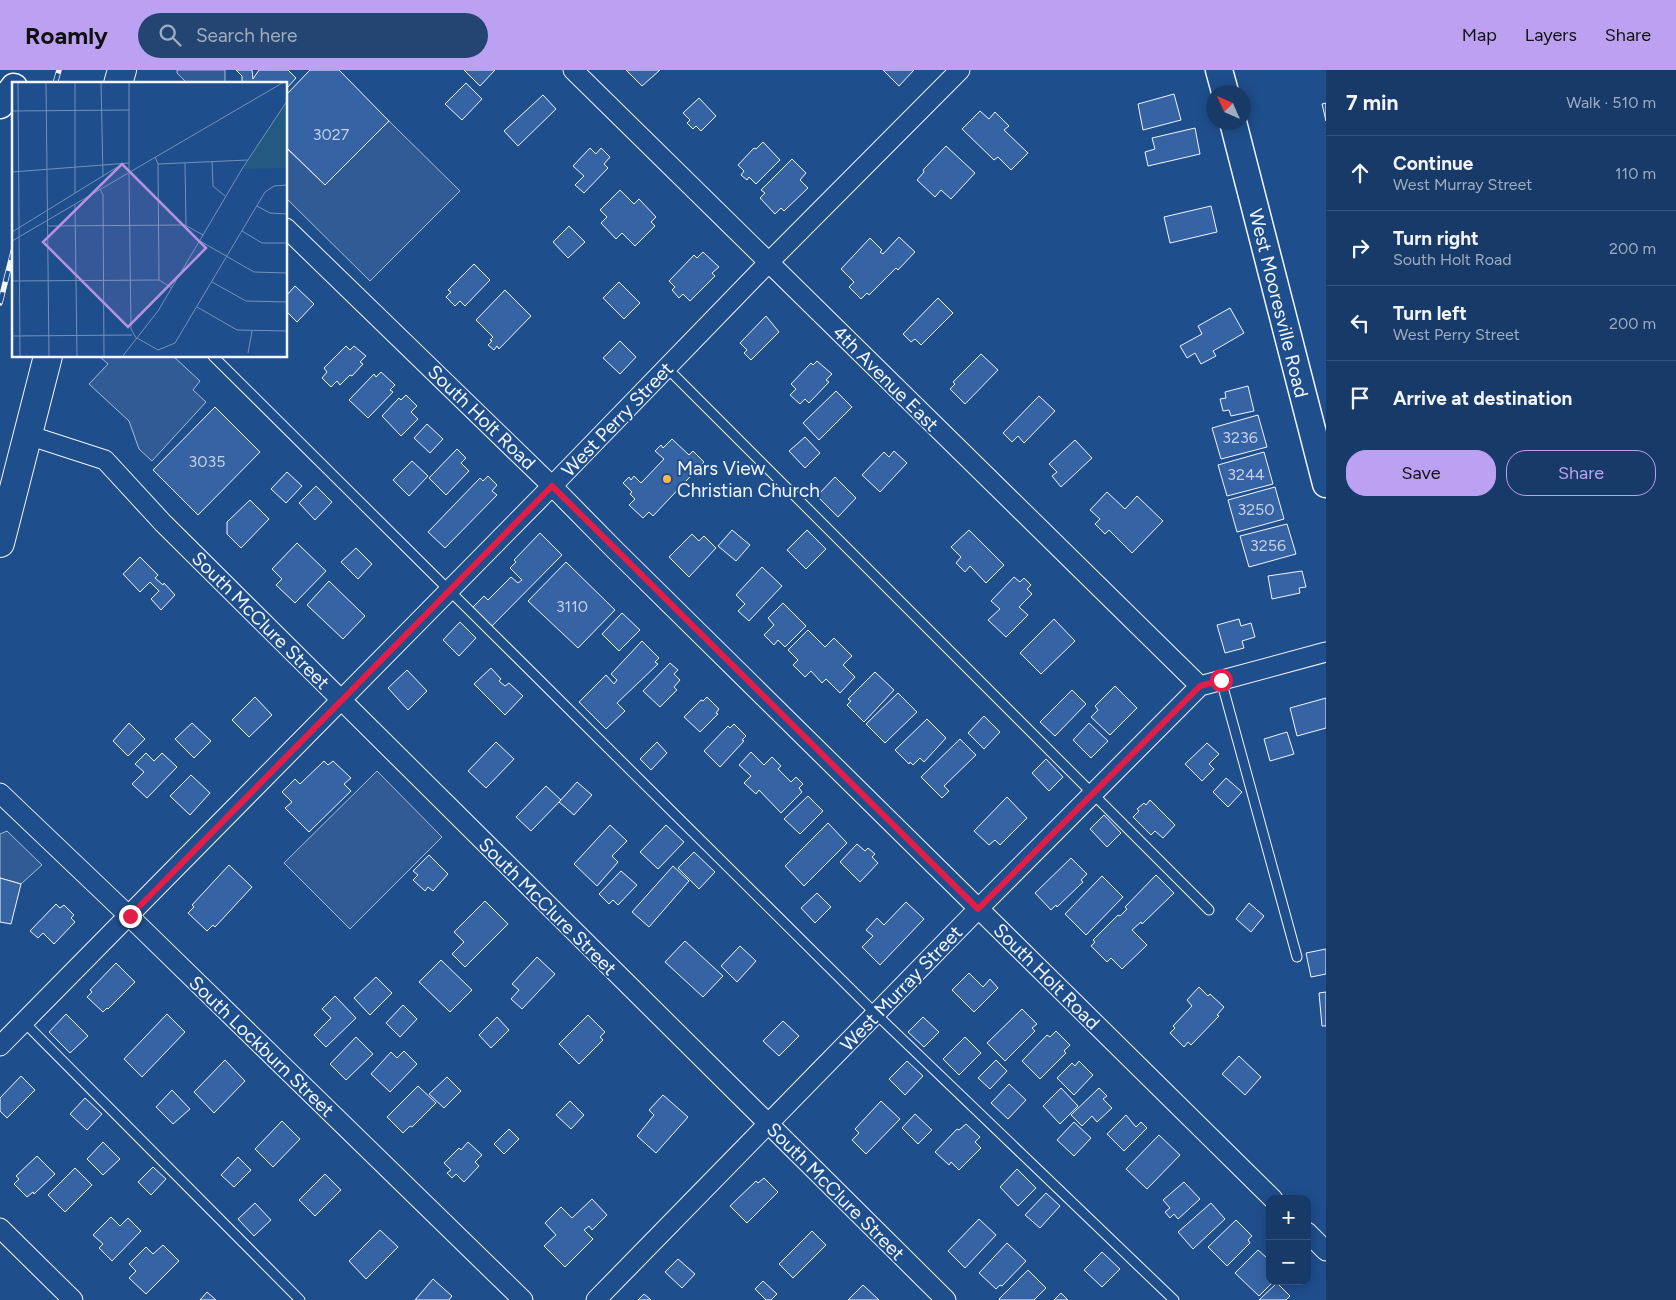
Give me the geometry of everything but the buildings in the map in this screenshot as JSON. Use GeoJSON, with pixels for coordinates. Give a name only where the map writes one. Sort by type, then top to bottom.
{"type":"FeatureCollection","features":[{"type":"Feature","properties":{"kind":"main road"},"geometry":{"type":"LineString","coordinates":[[17,82],[23,70]]}},
{"type":"Feature","properties":{"kind":"main road"},"geometry":{"type":"LineString","coordinates":[[1219,70],[1223,85]]}},
{"type":"Feature","properties":{"kind":"main road"},"geometry":{"type":"LineString","coordinates":[[0,106],[12,89]]}},
{"type":"Feature","properties":{"kind":"main road","name":"West Mooresville Road"},"geometry":{"type":"LineString","coordinates":[[1235,130],[1326,484]]}},
{"type":"Feature","properties":{"kind":"main road"},"geometry":{"type":"LineString","coordinates":[[0,543],[48,358]]}},
{"type":"Feature","properties":{"kind":"street"},"geometry":{"type":"LineString","coordinates":[[122,70],[135,82]]}},
{"type":"Feature","properties":{"kind":"street","name":"4th Avenue East"},"geometry":{"type":"LineString","coordinates":[[573,70],[1200,686]]}},
{"type":"Feature","properties":{"kind":"street","name":"West Perry Street"},"geometry":{"type":"LineString","coordinates":[[0,1046],[552,486],[769,262],[960,70]]}},
{"type":"Feature","properties":{"kind":"street","name":"South Holt Road"},"geometry":{"type":"LineString","coordinates":[[288,230],[552,486],[1269,1195]]}},
{"type":"Feature","properties":{"kind":"street","name":"South McClure Street"},"geometry":{"type":"LineString","coordinates":[[28,436],[104,460],[163,523],[946,1300]]}},
{"type":"Feature","properties":{"kind":"street","name":"West Murray Street"},"geometry":{"type":"LineString","coordinates":[[596,1300],[978,909],[1200,686],[1326,652]]}},
{"type":"Feature","properties":{"kind":"street","name":"South Lockburn Street"},"geometry":{"type":"LineString","coordinates":[[0,793],[130,916],[523,1300]]}},
{"type":"Feature","properties":{"kind":"street"},"geometry":{"type":"LineString","coordinates":[[0,1228],[73,1300]]}},
{"type":"Feature","properties":{"kind":"street"},"geometry":{"type":"LineString","coordinates":[[1311,1236],[1326,1250]]}},
{"type":"Feature","properties":{"kind":"lane"},"geometry":{"type":"LineString","coordinates":[[215,358],[876,1014],[1174,1300]]}},
{"type":"Feature","properties":{"kind":"lane"},"geometry":{"type":"LineString","coordinates":[[667,368],[1209,910]]}},
{"type":"Feature","properties":{"kind":"lane"},"geometry":{"type":"LineString","coordinates":[[1221,680],[1297,958]]}},
{"type":"Feature","properties":{"kind":"lane"},"geometry":{"type":"LineString","coordinates":[[24,1022],[300,1300]]}},
{"type":"Feature","properties":{"kind":"shaded area"},"geometry":{"type":"Polygon","coordinates":[[[177,70],[225,70],[225,82],[186,82],[177,73],[177,70]]]}},
{"type":"Feature","properties":{"kind":"shaded area"},"geometry":{"type":"Polygon","coordinates":[[[389,121],[460,191],[370,281],[288,200],[288,150],[325,185],[389,121]]]}},
{"type":"Feature","properties":{"kind":"shaded area"},"geometry":{"type":"Polygon","coordinates":[[[101,358],[175,358],[200,381],[193,390],[206,402],[152,461],[139,449],[129,421],[89,384],[108,364],[101,358]]]}},
{"type":"Feature","properties":{"kind":"shaded area"},"geometry":{"type":"Polygon","coordinates":[[[377,771],[442,837],[350,929],[284,863],[377,771]]]}},
{"type":"Feature","properties":{"kind":"shaded area"},"geometry":{"type":"Polygon","coordinates":[[[7,831],[42,865],[21,884],[0,878],[0,834],[7,831]]]}},
{"type":"Feature","properties":{"kind":"railway"},"geometry":{"type":"LineString","coordinates":[[56,82],[59,70]]}},
{"type":"Feature","properties":{"kind":"railway"},"geometry":{"type":"LineString","coordinates":[[0,303],[12,256]]}},
{"type":"Feature","properties":{"kind":"place","name":"Mars View Christian Church"},"geometry":{"type":"Point","coordinates":[667,479]}},
{"type":"Feature","properties":{"kind":"route"},"geometry":{"type":"LineString","coordinates":[[130,916],[552,486],[978,909],[1200,686],[1221,680]]}}]}
